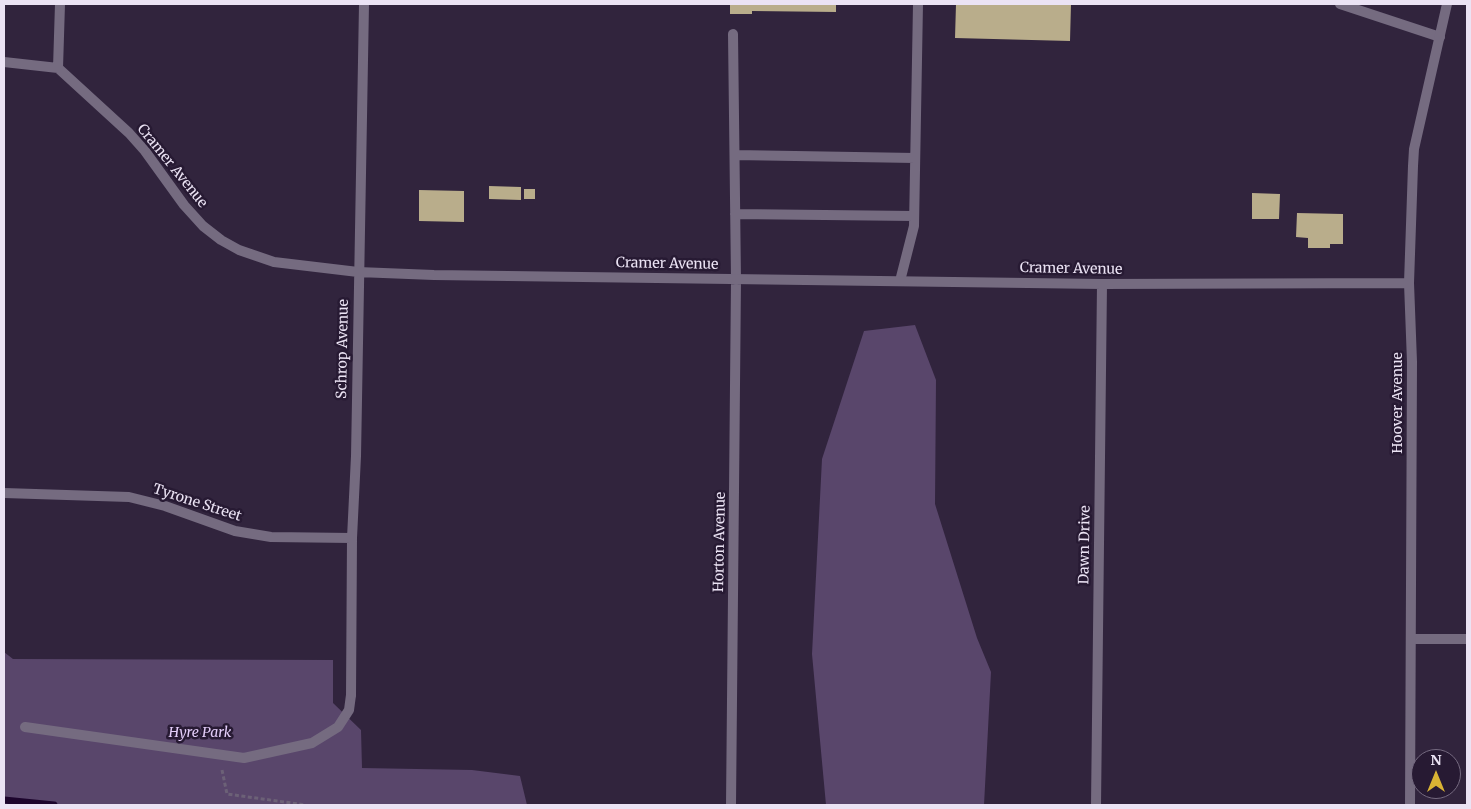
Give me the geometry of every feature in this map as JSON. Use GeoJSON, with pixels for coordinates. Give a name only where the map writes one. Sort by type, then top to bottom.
{"type":"FeatureCollection","features":[{"type":"Feature","properties":{"kind":"street"},"geometry":{"type":"LineString","coordinates":[[4,62],[58,68],[60,4]]}},
{"type":"Feature","properties":{"kind":"street","name":"Schrop Avenue"},"geometry":{"type":"LineString","coordinates":[[26,727],[244,758],[312,743],[338,727],[349,710],[351,695],[352,538],[356,456],[364,4]]}},
{"type":"Feature","properties":{"kind":"street"},"geometry":{"type":"LineString","coordinates":[[900,281],[914,226],[918,4]]}},
{"type":"Feature","properties":{"kind":"street"},"geometry":{"type":"LineString","coordinates":[[1340,4],[1440,37]]}},
{"type":"Feature","properties":{"kind":"street","name":"Hoover Avenue"},"geometry":{"type":"LineString","coordinates":[[1410,805],[1412,362],[1409,283],[1414,149],[1447,4]]}},
{"type":"Feature","properties":{"kind":"street","name":"Horton Avenue"},"geometry":{"type":"LineString","coordinates":[[731,805],[736,280],[733,34]]}},
{"type":"Feature","properties":{"kind":"street","name":"Cramer Avenue"},"geometry":{"type":"LineString","coordinates":[[58,68],[129,133],[145,151],[184,205],[221,240],[239,250],[274,262],[358,272],[736,280],[1102,284],[1409,283]]}},
{"type":"Feature","properties":{"kind":"street"},"geometry":{"type":"LineString","coordinates":[[735,156],[916,158]]}},
{"type":"Feature","properties":{"kind":"street"},"geometry":{"type":"LineString","coordinates":[[736,214],[914,216]]}},
{"type":"Feature","properties":{"kind":"street","name":"Dawn Drive"},"geometry":{"type":"LineString","coordinates":[[1096,805],[1102,284]]}},
{"type":"Feature","properties":{"kind":"street","name":"Tyrone Street"},"geometry":{"type":"LineString","coordinates":[[4,493],[129,497],[165,506],[236,531],[271,537],[352,538]]}},
{"type":"Feature","properties":{"kind":"street"},"geometry":{"type":"LineString","coordinates":[[1412,640],[1467,639]]}},
{"type":"Feature","properties":{"kind":"path"},"geometry":{"type":"LineString","coordinates":[[218,755],[227,794],[306,805]]}},
{"type":"Feature","properties":{"kind":"green space"},"geometry":{"type":"Polygon","coordinates":[[[915,325],[936,380],[935,504],[977,638],[991,672],[984,805],[826,805],[812,654],[822,459],[864,331],[915,325]]]}},
{"type":"Feature","properties":{"kind":"green space","name":"Hyre Park"},"geometry":{"type":"Polygon","coordinates":[[[4,652],[13,659],[333,660],[333,703],[361,730],[362,768],[472,770],[520,776],[527,805],[4,805],[4,652]]]}},
{"type":"Feature","properties":{"kind":"building"},"geometry":{"type":"Polygon","coordinates":[[[730,4],[836,4],[836,12],[752,11],[752,14],[730,14],[730,4]]]}},
{"type":"Feature","properties":{"kind":"building"},"geometry":{"type":"Polygon","coordinates":[[[956,4],[1071,4],[1070,41],[955,38],[956,4]]]}},
{"type":"Feature","properties":{"kind":"building"},"geometry":{"type":"Polygon","coordinates":[[[489,186],[521,187],[521,200],[489,199],[489,186]]]}},
{"type":"Feature","properties":{"kind":"building"},"geometry":{"type":"Polygon","coordinates":[[[524,189],[535,189],[535,199],[524,199],[524,189]]]}},
{"type":"Feature","properties":{"kind":"building"},"geometry":{"type":"Polygon","coordinates":[[[419,190],[464,191],[464,222],[419,221],[419,190]]]}},
{"type":"Feature","properties":{"kind":"building"},"geometry":{"type":"Polygon","coordinates":[[[1252,193],[1280,194],[1279,219],[1252,219],[1252,193]]]}},
{"type":"Feature","properties":{"kind":"building"},"geometry":{"type":"Polygon","coordinates":[[[1297,213],[1343,214],[1343,244],[1330,244],[1330,248],[1308,248],[1308,238],[1296,237],[1297,213]]]}},
{"type":"Feature","properties":{"kind":"waterway"},"geometry":{"type":"LineString","coordinates":[[4,800],[54,805]]}}]}
